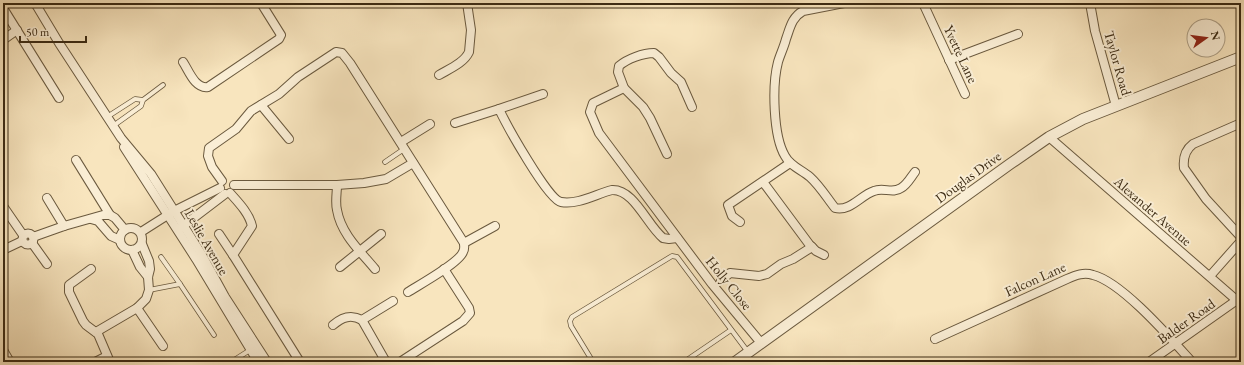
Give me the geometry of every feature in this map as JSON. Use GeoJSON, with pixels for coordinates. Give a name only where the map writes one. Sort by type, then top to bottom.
{"type":"FeatureCollection","features":[{"type":"Feature","properties":{"kind":"street","name":"Leslie Avenue"},"geometry":{"type":"LineString","coordinates":[[35,3],[59,44],[121,138],[125,150],[171,213],[196,259],[258,362]]}},
{"type":"Feature","properties":{"kind":"street"},"geometry":{"type":"LineString","coordinates":[[183,62],[198,85],[208,87],[281,38],[281,34],[261,3]]}},
{"type":"Feature","properties":{"kind":"street"},"geometry":{"type":"LineString","coordinates":[[439,75],[461,61],[469,52],[471,30],[467,3]]}},
{"type":"Feature","properties":{"kind":"street"},"geometry":{"type":"LineString","coordinates":[[844,3],[825,6],[799,14],[792,22],[778,62],[774,84],[775,113],[778,137],[782,151],[790,163],[812,179],[835,208],[840,209],[846,208],[874,191],[897,191],[903,188],[916,172]]}},
{"type":"Feature","properties":{"kind":"street","name":"Yvette Lane"},"geometry":{"type":"LineString","coordinates":[[923,3],[965,94]]}},
{"type":"Feature","properties":{"kind":"street","name":"Taylor Road"},"geometry":{"type":"LineString","coordinates":[[1090,3],[1095,31],[1116,106]]}},
{"type":"Feature","properties":{"kind":"street"},"geometry":{"type":"LineString","coordinates":[[3,8],[59,98]]}},
{"type":"Feature","properties":{"kind":"street"},"geometry":{"type":"LineString","coordinates":[[3,40],[17,30]]}},
{"type":"Feature","properties":{"kind":"street"},"geometry":{"type":"LineString","coordinates":[[949,60],[1018,34]]}},
{"type":"Feature","properties":{"kind":"street"},"geometry":{"type":"LineString","coordinates":[[233,255],[252,226],[246,213],[224,189],[212,167],[208,156],[208,150],[211,146],[236,129],[249,113],[279,94],[318,62],[340,51],[350,63],[464,243],[464,249],[461,256],[444,269],[408,292]]}},
{"type":"Feature","properties":{"kind":"street"},"geometry":{"type":"LineString","coordinates":[[667,154],[643,107],[624,88],[618,72],[619,66],[636,57],[654,53],[681,82],[692,107]]}},
{"type":"Feature","properties":{"kind":"street","name":"Douglas Drive"},"geometry":{"type":"LineString","coordinates":[[735,362],[1049,137],[1075,123],[1116,106],[1241,58]]}},
{"type":"Feature","properties":{"kind":"street","name":"Holly Close"},"geometry":{"type":"LineString","coordinates":[[624,88],[594,103],[590,110],[590,115],[604,139],[677,238],[712,284],[761,343]]}},
{"type":"Feature","properties":{"kind":"street"},"geometry":{"type":"LineString","coordinates":[[456,123],[543,94]]}},
{"type":"Feature","properties":{"kind":"street"},"geometry":{"type":"LineString","coordinates":[[261,105],[289,139]]}},
{"type":"Feature","properties":{"kind":"street"},"geometry":{"type":"LineString","coordinates":[[499,109],[532,166],[550,194],[557,201],[573,202],[612,190],[617,190],[626,194],[663,238],[677,238]]}},
{"type":"Feature","properties":{"kind":"street"},"geometry":{"type":"LineString","coordinates":[[1241,123],[1193,144],[1187,150],[1184,162],[1184,168],[1206,199],[1241,237]]}},
{"type":"Feature","properties":{"kind":"street"},"geometry":{"type":"LineString","coordinates":[[403,146],[430,124]]}},
{"type":"Feature","properties":{"kind":"street","name":"Alexander Avenue"},"geometry":{"type":"LineString","coordinates":[[1049,137],[1239,302]]}},
{"type":"Feature","properties":{"kind":"street"},"geometry":{"type":"LineString","coordinates":[[76,160],[110,215],[115,218],[125,230]]}},
{"type":"Feature","properties":{"kind":"street"},"geometry":{"type":"LineString","coordinates":[[180,228],[224,189],[229,180],[234,185],[364,184],[390,177],[413,162]]}},
{"type":"Feature","properties":{"kind":"street"},"geometry":{"type":"LineString","coordinates":[[740,222],[732,216],[728,205],[790,163]]}},
{"type":"Feature","properties":{"kind":"street"},"geometry":{"type":"LineString","coordinates":[[763,182],[812,247],[824,255]]}},
{"type":"Feature","properties":{"kind":"street"},"geometry":{"type":"LineString","coordinates":[[141,232],[171,213],[224,189],[234,190],[234,185]]}},
{"type":"Feature","properties":{"kind":"street"},"geometry":{"type":"LineString","coordinates":[[337,185],[336,206],[339,218],[345,230],[375,269]]}},
{"type":"Feature","properties":{"kind":"street"},"geometry":{"type":"LineString","coordinates":[[47,198],[64,226]]}},
{"type":"Feature","properties":{"kind":"street"},"geometry":{"type":"LineString","coordinates":[[3,206],[23,238]]}},
{"type":"Feature","properties":{"kind":"street"},"geometry":{"type":"LineString","coordinates":[[33,240],[64,226],[103,215],[110,215]]}},
{"type":"Feature","properties":{"kind":"street"},"geometry":{"type":"LineString","coordinates":[[90,219],[98,221],[111,236],[120,240]]}},
{"type":"Feature","properties":{"kind":"street"},"geometry":{"type":"LineString","coordinates":[[464,243],[495,226]]}},
{"type":"Feature","properties":{"kind":"street"},"geometry":{"type":"LineString","coordinates":[[96,332],[137,308],[146,299],[149,290],[148,277],[150,269],[149,261],[142,244],[143,238],[141,232],[131,228],[125,230],[121,234],[120,240],[126,249],[132,250],[138,248],[142,244]]}},
{"type":"Feature","properties":{"kind":"street","name":"Leslie Avenue"},"geometry":{"type":"LineString","coordinates":[[180,228],[202,255],[225,297],[267,362]]}},
{"type":"Feature","properties":{"kind":"street"},"geometry":{"type":"LineString","coordinates":[[3,250],[23,238],[28,233],[47,264]]}},
{"type":"Feature","properties":{"kind":"street"},"geometry":{"type":"LineString","coordinates":[[219,234],[300,362]]}},
{"type":"Feature","properties":{"kind":"street"},"geometry":{"type":"LineString","coordinates":[[340,266],[381,234]]}},
{"type":"Feature","properties":{"kind":"street"},"geometry":{"type":"LineString","coordinates":[[1210,276],[1241,241]]}},
{"type":"Feature","properties":{"kind":"street"},"geometry":{"type":"LineString","coordinates":[[721,280],[730,273],[759,276],[767,274],[781,264],[793,259],[812,247]]}},
{"type":"Feature","properties":{"kind":"street"},"geometry":{"type":"LineString","coordinates":[[132,250],[140,267],[148,277]]}},
{"type":"Feature","properties":{"kind":"street"},"geometry":{"type":"LineString","coordinates":[[91,269],[72,283],[68,288],[86,325],[96,332],[102,340],[108,359],[95,362]]}},
{"type":"Feature","properties":{"kind":"street"},"geometry":{"type":"LineString","coordinates":[[400,362],[463,321],[470,313],[469,308],[444,269]]}},
{"type":"Feature","properties":{"kind":"street","name":"Falcon Lane"},"geometry":{"type":"LineString","coordinates":[[935,339],[1067,279],[1084,273],[1100,277],[1121,291],[1192,362]]}},
{"type":"Feature","properties":{"kind":"street"},"geometry":{"type":"LineString","coordinates":[[362,320],[393,301]]}},
{"type":"Feature","properties":{"kind":"street","name":"Balder Road"},"geometry":{"type":"LineString","coordinates":[[1149,362],[1239,302]]}},
{"type":"Feature","properties":{"kind":"street"},"geometry":{"type":"LineString","coordinates":[[137,308],[163,346]]}},
{"type":"Feature","properties":{"kind":"street"},"geometry":{"type":"LineString","coordinates":[[332,325],[345,317],[357,317],[362,320],[386,362]]}},
{"type":"Feature","properties":{"kind":"street"},"geometry":{"type":"LineString","coordinates":[[3,350],[10,362]]}},
{"type":"Feature","properties":{"kind":"lane"},"geometry":{"type":"LineString","coordinates":[[113,126],[140,106],[142,100],[163,85]]}},
{"type":"Feature","properties":{"kind":"lane"},"geometry":{"type":"LineString","coordinates":[[107,117],[135,99],[142,100]]}},
{"type":"Feature","properties":{"kind":"lane"},"geometry":{"type":"LineString","coordinates":[[385,162],[403,146]]}},
{"type":"Feature","properties":{"kind":"lane"},"geometry":{"type":"LineString","coordinates":[[593,362],[571,326],[570,319],[671,256],[678,258],[748,353]]}},
{"type":"Feature","properties":{"kind":"lane"},"geometry":{"type":"LineString","coordinates":[[162,257],[214,335]]}},
{"type":"Feature","properties":{"kind":"lane"},"geometry":{"type":"LineString","coordinates":[[149,290],[180,284]]}},
{"type":"Feature","properties":{"kind":"lane"},"geometry":{"type":"LineString","coordinates":[[684,362],[730,330]]}},
{"type":"Feature","properties":{"kind":"lane"},"geometry":{"type":"LineString","coordinates":[[231,362],[250,350]]}}]}
